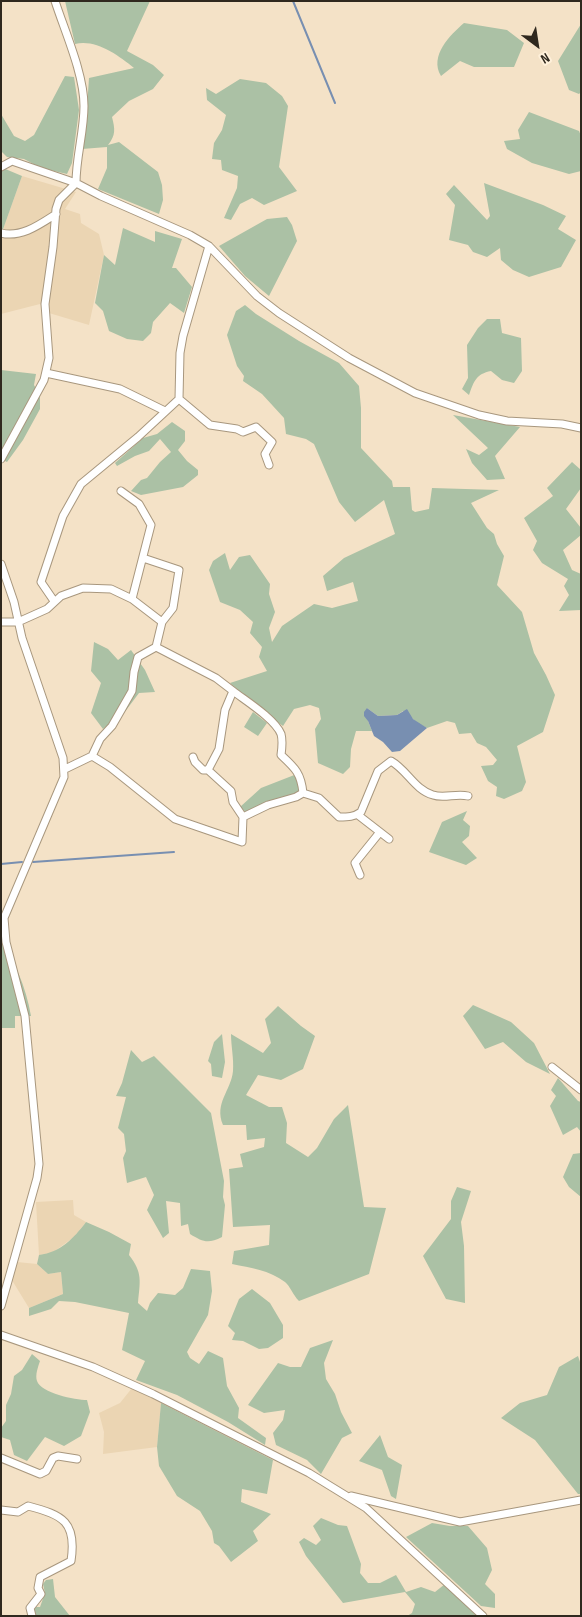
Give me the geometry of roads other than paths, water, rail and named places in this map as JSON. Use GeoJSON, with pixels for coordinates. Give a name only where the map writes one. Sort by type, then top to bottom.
{"type":"FeatureCollection","features":[{"type":"Feature","properties":{"kind":"street"},"geometry":{"type":"LineString","coordinates":[[1,459],[46,373],[48,358],[45,304],[56,214],[59,200],[76,183],[76,164],[84,105],[80,74],[55,1]]}},
{"type":"Feature","properties":{"kind":"street"},"geometry":{"type":"LineString","coordinates":[[1,167],[12,161],[76,183],[101,196],[175,227],[209,246],[256,296],[279,313],[350,358],[415,392],[479,416],[507,421],[562,424],[581,428]]}},
{"type":"Feature","properties":{"kind":"street"},"geometry":{"type":"LineString","coordinates":[[1,233],[10,235],[28,231],[56,214]]}},
{"type":"Feature","properties":{"kind":"street"},"geometry":{"type":"LineString","coordinates":[[54,601],[40,582],[63,516],[71,500],[81,484],[138,437],[179,399],[182,336],[209,246]]}},
{"type":"Feature","properties":{"kind":"street"},"geometry":{"type":"LineString","coordinates":[[46,373],[120,389],[165,411]]}},
{"type":"Feature","properties":{"kind":"street"},"geometry":{"type":"LineString","coordinates":[[179,399],[210,424],[237,428],[243,432],[256,427],[272,442],[265,454],[269,465]]}},
{"type":"Feature","properties":{"kind":"street"},"geometry":{"type":"LineString","coordinates":[[121,491],[139,504],[151,525],[132,599]]}},
{"type":"Feature","properties":{"kind":"street"},"geometry":{"type":"LineString","coordinates":[[65,769],[92,756],[100,739],[112,726],[132,691],[138,657],[156,647],[162,622],[173,608],[179,570],[143,558]]}},
{"type":"Feature","properties":{"kind":"street"},"geometry":{"type":"LineString","coordinates":[[1,564],[14,602],[22,638],[63,758],[65,769],[64,776],[4,918],[6,942],[25,1016],[39,1164],[37,1178],[1,1306]]}},
{"type":"Feature","properties":{"kind":"street"},"geometry":{"type":"LineString","coordinates":[[1,622],[18,622],[47,609],[61,596],[83,588],[110,589],[132,599],[162,622]]}},
{"type":"Feature","properties":{"kind":"street"},"geometry":{"type":"LineString","coordinates":[[156,647],[216,678],[274,724],[281,734],[281,755],[293,766],[302,781],[302,793]]}},
{"type":"Feature","properties":{"kind":"street"},"geometry":{"type":"LineString","coordinates":[[208,770],[219,749],[225,710],[233,691]]}},
{"type":"Feature","properties":{"kind":"street"},"geometry":{"type":"LineString","coordinates":[[92,756],[110,767],[175,818],[242,842],[243,817],[233,802],[231,791],[208,770],[203,770],[193,757]]}},
{"type":"Feature","properties":{"kind":"street"},"geometry":{"type":"LineString","coordinates":[[302,793],[319,798],[339,817],[358,815],[378,771],[391,761],[398,765],[423,791],[429,794],[434,796],[460,794],[468,796]]}},
{"type":"Feature","properties":{"kind":"street"},"geometry":{"type":"LineString","coordinates":[[243,817],[268,805],[296,797],[302,793]]}},
{"type":"Feature","properties":{"kind":"street"},"geometry":{"type":"LineString","coordinates":[[358,815],[389,839]]}},
{"type":"Feature","properties":{"kind":"street"},"geometry":{"type":"LineString","coordinates":[[360,875],[355,863],[380,832]]}},
{"type":"Feature","properties":{"kind":"street"},"geometry":{"type":"LineString","coordinates":[[552,1067],[581,1090]]}},
{"type":"Feature","properties":{"kind":"street"},"geometry":{"type":"LineString","coordinates":[[1,1335],[93,1367],[153,1394],[275,1456],[343,1494],[366,1508],[483,1616]]}},
{"type":"Feature","properties":{"kind":"street"},"geometry":{"type":"LineString","coordinates":[[1,1458],[40,1474],[46,1471],[52,1458],[58,1456],[77,1459]]}},
{"type":"Feature","properties":{"kind":"street"},"geometry":{"type":"LineString","coordinates":[[343,1494],[460,1522],[581,1500]]}},
{"type":"Feature","properties":{"kind":"street"},"geometry":{"type":"LineString","coordinates":[[1,1510],[18,1512],[28,1506],[53,1512],[68,1525],[73,1537],[70,1561],[40,1577],[38,1588],[41,1594],[30,1608],[32,1616]]}},
{"type":"Feature","properties":{"kind":"water"},"geometry":{"type":"Polygon","coordinates":[[[367,708],[378,716],[397,715],[407,709],[413,719],[427,728],[400,751],[392,752],[374,736],[364,716],[367,708]]]}},
{"type":"Feature","properties":{"kind":"waterway"},"geometry":{"type":"LineString","coordinates":[[293,1],[335,103]]}},
{"type":"Feature","properties":{"kind":"waterway"},"geometry":{"type":"LineString","coordinates":[[33,862],[174,852]]}},
{"type":"Feature","properties":{"kind":"waterway"},"geometry":{"type":"LineString","coordinates":[[1,864],[22,862]]}}]}
